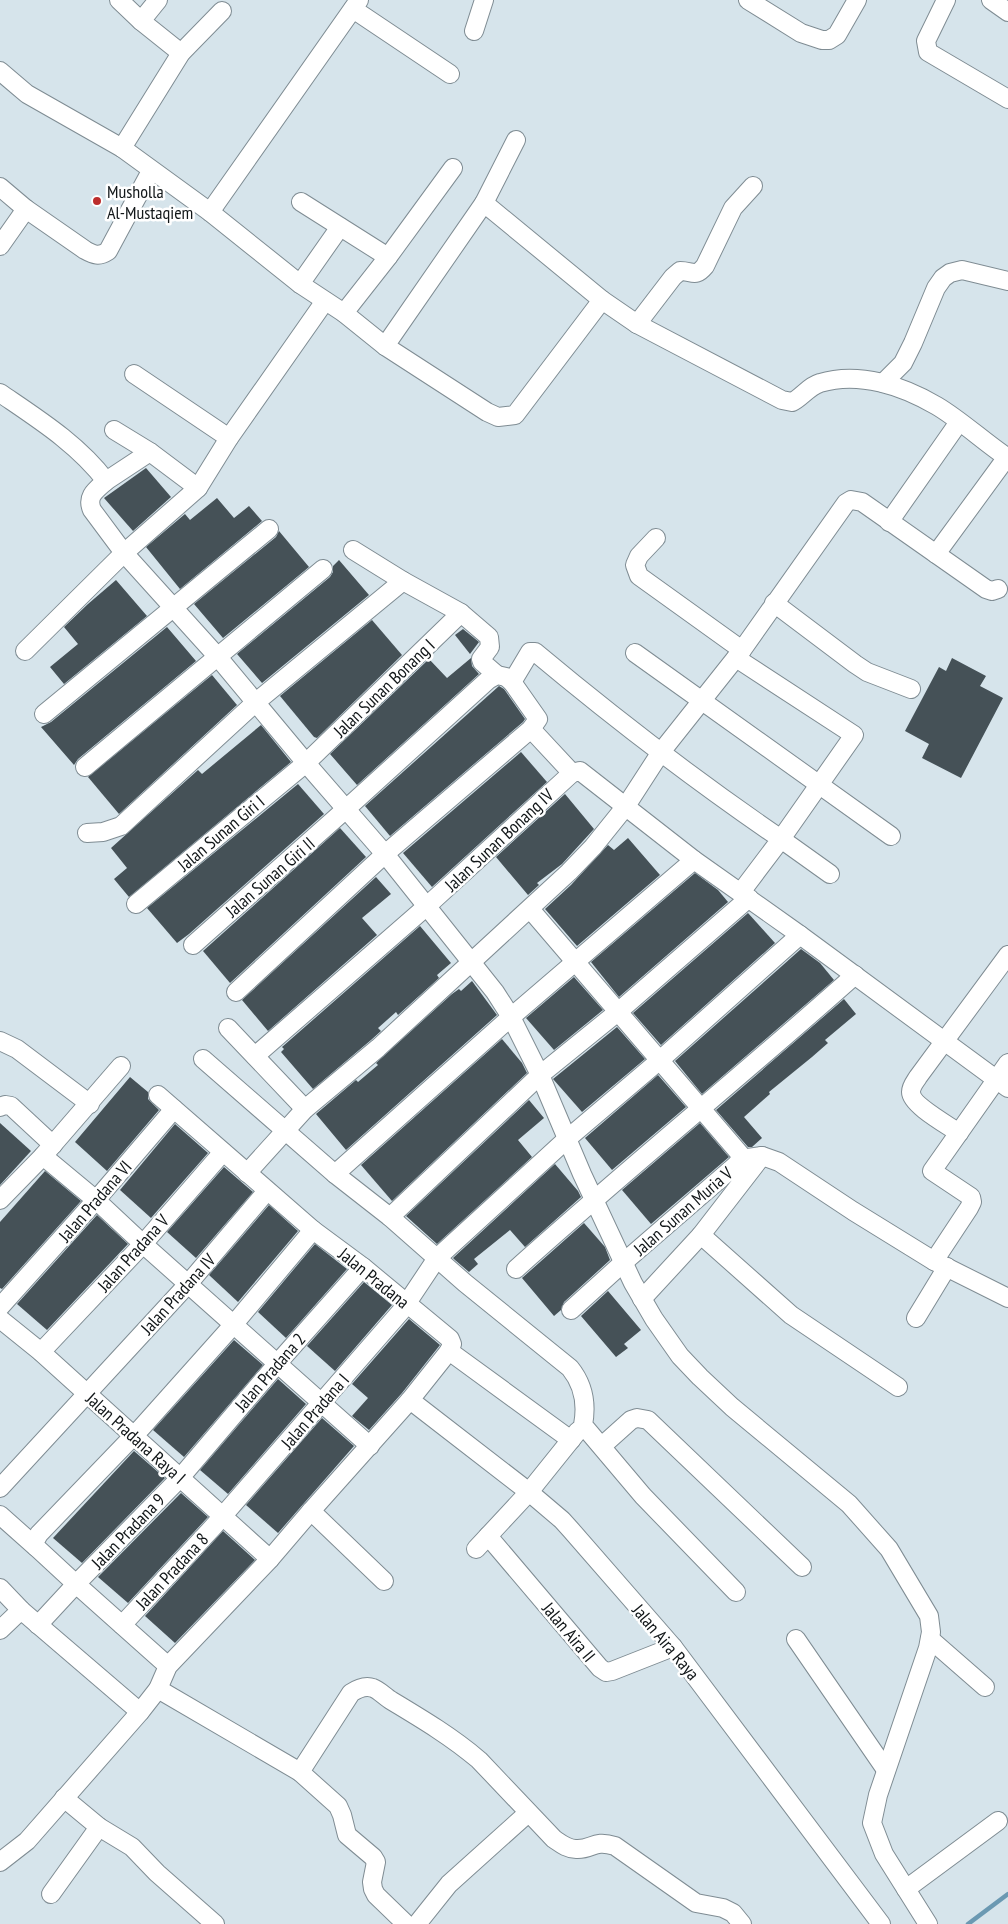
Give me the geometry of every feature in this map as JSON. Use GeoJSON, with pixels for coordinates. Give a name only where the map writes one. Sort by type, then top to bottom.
{"type":"FeatureCollection","features":[{"type":"Feature","properties":{"kind":"street"},"geometry":{"type":"LineString","coordinates":[[119,0],[140,21],[181,54]]}},
{"type":"Feature","properties":{"kind":"street"},"geometry":{"type":"LineString","coordinates":[[140,21],[158,0]]}},
{"type":"Feature","properties":{"kind":"street"},"geometry":{"type":"LineString","coordinates":[[474,31],[484,0]]}},
{"type":"Feature","properties":{"kind":"street"},"geometry":{"type":"LineString","coordinates":[[748,0],[801,32],[822,40],[829,40],[838,35],[857,0]]}},
{"type":"Feature","properties":{"kind":"street"},"geometry":{"type":"LineString","coordinates":[[946,0],[926,41],[928,52],[1008,99]]}},
{"type":"Feature","properties":{"kind":"street"},"geometry":{"type":"LineString","coordinates":[[992,0],[1008,12]]}},
{"type":"Feature","properties":{"kind":"street"},"geometry":{"type":"LineString","coordinates":[[210,212],[356,4],[450,74]]}},
{"type":"Feature","properties":{"kind":"street"},"geometry":{"type":"LineString","coordinates":[[122,148],[181,54],[222,11]]}},
{"type":"Feature","properties":{"kind":"street"},"geometry":{"type":"LineString","coordinates":[[0,71],[27,94],[122,148],[151,171],[210,212],[300,284],[344,313],[385,346],[487,412],[498,417],[515,416],[602,300]]}},
{"type":"Feature","properties":{"kind":"street"},"geometry":{"type":"LineString","coordinates":[[385,346],[484,203],[516,140]]}},
{"type":"Feature","properties":{"kind":"street"},"geometry":{"type":"LineString","coordinates":[[344,313],[388,257],[453,168]]}},
{"type":"Feature","properties":{"kind":"street"},"geometry":{"type":"LineString","coordinates":[[0,187],[26,209],[85,250],[101,255],[108,251],[151,171]]}},
{"type":"Feature","properties":{"kind":"street"},"geometry":{"type":"LineString","coordinates":[[637,324],[673,276],[680,271],[694,274],[700,272],[705,266],[734,208],[753,186]]}},
{"type":"Feature","properties":{"kind":"street"},"geometry":{"type":"LineString","coordinates":[[301,202],[388,257]]}},
{"type":"Feature","properties":{"kind":"street"},"geometry":{"type":"LineString","coordinates":[[484,203],[602,300],[637,324],[786,401],[792,402],[798,399],[818,383],[856,378],[883,383],[911,393],[936,406],[1008,458],[936,554]]}},
{"type":"Feature","properties":{"kind":"street"},"geometry":{"type":"LineString","coordinates":[[0,246],[26,209]]}},
{"type":"Feature","properties":{"kind":"street"},"geometry":{"type":"LineString","coordinates":[[300,284],[340,227]]}},
{"type":"Feature","properties":{"kind":"street"},"geometry":{"type":"LineString","coordinates":[[883,383],[903,363],[913,344],[936,288],[943,278],[950,273],[962,270],[1008,281]]}},
{"type":"Feature","properties":{"kind":"street"},"geometry":{"type":"LineString","coordinates":[[25,651],[124,553],[198,488],[229,438],[324,301]]}},
{"type":"Feature","properties":{"kind":"street"},"geometry":{"type":"LineString","coordinates":[[134,374],[229,438]]}},
{"type":"Feature","properties":{"kind":"street"},"geometry":{"type":"LineString","coordinates":[[0,393],[60,434],[92,464],[106,481]]}},
{"type":"Feature","properties":{"kind":"street"},"geometry":{"type":"LineString","coordinates":[[889,522],[959,422]]}},
{"type":"Feature","properties":{"kind":"street"},"geometry":{"type":"LineString","coordinates":[[114,430],[150,452],[198,488]]}},
{"type":"Feature","properties":{"kind":"street"},"geometry":{"type":"LineString","coordinates":[[150,452],[106,481],[90,496],[89,503],[92,510],[124,553],[217,656],[385,854],[495,992],[511,1017],[540,1075],[567,1139],[642,1299],[659,1326],[687,1363],[732,1407],[849,1504],[889,1549],[929,1616],[932,1632],[873,1811],[872,1824],[884,1854],[906,1889],[922,1922]]}},
{"type":"Feature","properties":{"kind":"street"},"geometry":{"type":"LineString","coordinates":[[247,1173],[305,1108],[378,1048],[530,909],[593,847],[626,806],[661,752],[739,654],[846,503],[851,500],[862,502],[986,589],[992,591],[998,589]]}},
{"type":"Feature","properties":{"kind":"street"},"geometry":{"type":"LineString","coordinates":[[44,714],[269,529]]}},
{"type":"Feature","properties":{"kind":"street"},"geometry":{"type":"LineString","coordinates":[[390,1217],[540,1075],[619,1011],[745,895],[781,839],[854,735],[739,654],[639,576],[635,565],[639,556],[656,538]]}},
{"type":"Feature","properties":{"kind":"street"},"geometry":{"type":"LineString","coordinates":[[236,992],[385,854],[532,729],[538,719],[504,678],[482,662],[481,659],[490,647],[489,638],[462,613],[403,581],[353,550]]}},
{"type":"Feature","properties":{"kind":"street"},"geometry":{"type":"LineString","coordinates":[[86,767],[323,569]]}},
{"type":"Feature","properties":{"kind":"street"},"geometry":{"type":"LineString","coordinates":[[88,833],[103,832],[121,826],[256,702],[403,581]]}},
{"type":"Feature","properties":{"kind":"street"},"geometry":{"type":"LineString","coordinates":[[774,603],[867,672],[910,689]]}},
{"type":"Feature","properties":{"kind":"street","name":"Jalan Sunan Bonang I"},"geometry":{"type":"LineString","coordinates":[[306,763],[462,613]]}},
{"type":"Feature","properties":{"kind":"street"},"geometry":{"type":"LineString","coordinates":[[504,678],[530,652],[535,652],[598,705],[830,874]]}},
{"type":"Feature","properties":{"kind":"street"},"geometry":{"type":"LineString","coordinates":[[635,653],[891,836]]}},
{"type":"Feature","properties":{"kind":"street","name":"Jalan Sunan Giri II"},"geometry":{"type":"LineString","coordinates":[[192,945],[488,680],[504,678]]}},
{"type":"Feature","properties":{"kind":"street"},"geometry":{"type":"LineString","coordinates":[[532,729],[572,773],[580,771],[694,860],[745,895],[1002,1084]]}},
{"type":"Feature","properties":{"kind":"street","name":"Jalan Sunan Giri I"},"geometry":{"type":"LineString","coordinates":[[136,904],[306,763]]}},
{"type":"Feature","properties":{"kind":"street","name":"Jalan Sunan Bonang IV"},"geometry":{"type":"LineString","coordinates":[[255,1056],[427,906],[572,773]]}},
{"type":"Feature","properties":{"kind":"street"},"geometry":{"type":"LineString","coordinates":[[335,1174],[511,1017],[694,860]]}},
{"type":"Feature","properties":{"kind":"street"},"geometry":{"type":"LineString","coordinates":[[530,909],[740,1154],[741,1159],[762,1156],[779,1162],[853,1211],[940,1264],[1008,1298]]}},
{"type":"Feature","properties":{"kind":"street","name":"Jalan Pradana I"},"geometry":{"type":"LineString","coordinates":[[222,1517],[407,1305],[437,1258],[567,1139],[660,1060],[800,935]]}},
{"type":"Feature","properties":{"kind":"street"},"geometry":{"type":"LineString","coordinates":[[959,1132],[928,1112],[915,1100],[912,1095],[913,1085],[1008,955]]}},
{"type":"Feature","properties":{"kind":"street"},"geometry":{"type":"LineString","coordinates":[[516,1269],[595,1198],[772,1050],[854,975]]}},
{"type":"Feature","properties":{"kind":"street"},"geometry":{"type":"LineString","coordinates":[[228,1028],[305,1108]]}},
{"type":"Feature","properties":{"kind":"street"},"geometry":{"type":"LineString","coordinates":[[0,1041],[17,1049],[90,1104]]}},
{"type":"Feature","properties":{"kind":"street"},"geometry":{"type":"LineString","coordinates":[[203,1059],[335,1174],[390,1217],[465,1283],[570,1368],[582,1386],[586,1414],[583,1425],[528,1492]]}},
{"type":"Feature","properties":{"kind":"street"},"geometry":{"type":"LineString","coordinates":[[916,1318],[940,1264],[972,1202],[971,1197],[932,1171],[959,1132],[1002,1084],[1008,1063]]}},
{"type":"Feature","properties":{"kind":"street"},"geometry":{"type":"LineString","coordinates":[[0,1200],[48,1151],[121,1066]]}},
{"type":"Feature","properties":{"kind":"street"},"geometry":{"type":"LineString","coordinates":[[158,1095],[174,1109]]}},
{"type":"Feature","properties":{"kind":"street"},"geometry":{"type":"LineString","coordinates":[[0,1107],[5,1105],[11,1106],[48,1151],[96,1200],[370,1446]]}},
{"type":"Feature","properties":{"kind":"street","name":"Jalan Pradana"},"geometry":{"type":"LineString","coordinates":[[174,1109],[313,1230],[363,1267],[450,1339],[452,1344],[450,1351],[571,1440]]}},
{"type":"Feature","properties":{"kind":"street","name":"Jalan Pradana VI"},"geometry":{"type":"LineString","coordinates":[[0,1307],[174,1109]]}},
{"type":"Feature","properties":{"kind":"street","name":"Jalan Pradana V"},"geometry":{"type":"LineString","coordinates":[[41,1352],[143,1244],[224,1152]]}},
{"type":"Feature","properties":{"kind":"street"},"geometry":{"type":"LineString","coordinates":[[642,1299],[701,1235],[762,1156]]}},
{"type":"Feature","properties":{"kind":"street","name":"Jalan Sunan Muria V"},"geometry":{"type":"LineString","coordinates":[[572,1310],[741,1159]]}},
{"type":"Feature","properties":{"kind":"street","name":"Jalan Pradana IV"},"geometry":{"type":"LineString","coordinates":[[4,1477],[88,1394],[188,1284],[267,1191]]}},
{"type":"Feature","properties":{"kind":"street"},"geometry":{"type":"LineString","coordinates":[[36,1547],[35,1541],[39,1534],[74,1495],[133,1437],[234,1324],[313,1230]]}},
{"type":"Feature","properties":{"kind":"street"},"geometry":{"type":"LineString","coordinates":[[701,1235],[791,1315],[898,1387]]}},
{"type":"Feature","properties":{"kind":"street","name":"Jalan Pradana 2"},"geometry":{"type":"LineString","coordinates":[[180,1478],[363,1267]]}},
{"type":"Feature","properties":{"kind":"street","name":"Jalan Pradana Raya I"},"geometry":{"type":"LineString","coordinates":[[0,1318],[41,1352],[270,1559]]}},
{"type":"Feature","properties":{"kind":"street"},"geometry":{"type":"LineString","coordinates":[[1,1860],[27,1841],[140,1712],[158,1689],[168,1666],[270,1559],[311,1510],[410,1400],[450,1351]]}},
{"type":"Feature","properties":{"kind":"street","name":"Jalan Aira Raya"},"geometry":{"type":"LineString","coordinates":[[410,1400],[562,1520],[673,1648],[881,1924]]}},
{"type":"Feature","properties":{"kind":"street"},"geometry":{"type":"LineString","coordinates":[[602,1446],[631,1420],[637,1418],[648,1420],[802,1567]]}},
{"type":"Feature","properties":{"kind":"street"},"geometry":{"type":"LineString","coordinates":[[583,1425],[644,1496],[736,1592]]}},
{"type":"Feature","properties":{"kind":"street","name":"Jalan Pradana 9"},"geometry":{"type":"LineString","coordinates":[[38,1625],[180,1478]]}},
{"type":"Feature","properties":{"kind":"street","name":"Jalan Aira II"},"geometry":{"type":"LineString","coordinates":[[528,1492],[482,1543],[600,1668],[606,1672],[673,1648]]}},
{"type":"Feature","properties":{"kind":"street"},"geometry":{"type":"LineString","coordinates":[[311,1510],[384,1581]]}},
{"type":"Feature","properties":{"kind":"street"},"geometry":{"type":"LineString","coordinates":[[0,1515],[168,1666]]}},
{"type":"Feature","properties":{"kind":"street","name":"Jalan Pradana 8"},"geometry":{"type":"LineString","coordinates":[[122,1625],[222,1517]]}},
{"type":"Feature","properties":{"kind":"street"},"geometry":{"type":"LineString","coordinates":[[0,1588],[21,1610],[140,1712]]}},
{"type":"Feature","properties":{"kind":"street"},"geometry":{"type":"LineString","coordinates":[[0,1630],[21,1610]]}},
{"type":"Feature","properties":{"kind":"street"},"geometry":{"type":"LineString","coordinates":[[796,1639],[886,1770]]}},
{"type":"Feature","properties":{"kind":"street"},"geometry":{"type":"LineString","coordinates":[[930,1639],[985,1687]]}},
{"type":"Feature","properties":{"kind":"street"},"geometry":{"type":"LineString","coordinates":[[300,1772],[351,1692],[359,1687],[372,1687],[440,1730],[468,1751],[544,1831],[566,1847],[576,1850],[596,1843],[616,1846],[696,1903],[723,1908],[733,1914],[742,1924]]}},
{"type":"Feature","properties":{"kind":"street"},"geometry":{"type":"LineString","coordinates":[[158,1689],[300,1772],[338,1806],[348,1835],[374,1857],[376,1862],[373,1889],[376,1895],[406,1924]]}},
{"type":"Feature","properties":{"kind":"street"},"geometry":{"type":"LineString","coordinates":[[64,1798],[99,1826],[132,1847],[157,1873],[215,1924]]}},
{"type":"Feature","properties":{"kind":"street"},"geometry":{"type":"LineString","coordinates":[[418,1924],[448,1884],[528,1813]]}},
{"type":"Feature","properties":{"kind":"street"},"geometry":{"type":"LineString","coordinates":[[906,1889],[998,1821]]}},
{"type":"Feature","properties":{"kind":"street"},"geometry":{"type":"LineString","coordinates":[[51,1894],[99,1826]]}},
{"type":"Feature","properties":{"kind":"building"},"geometry":{"type":"Polygon","coordinates":[[[146,468],[171,497],[133,531],[104,498],[146,468]]]}},
{"type":"Feature","properties":{"kind":"building"},"geometry":{"type":"Polygon","coordinates":[[[217,498],[234,518],[249,506],[262,521],[180,589],[146,547],[185,514],[190,520],[217,498]]]}},
{"type":"Feature","properties":{"kind":"building"},"geometry":{"type":"Polygon","coordinates":[[[279,531],[309,567],[223,638],[194,604],[276,537],[279,531]]]}},
{"type":"Feature","properties":{"kind":"building"},"geometry":{"type":"Polygon","coordinates":[[[339,560],[369,595],[262,683],[237,654],[330,577],[333,572],[333,566],[339,560]]]}},
{"type":"Feature","properties":{"kind":"building"},"geometry":{"type":"Polygon","coordinates":[[[116,580],[147,616],[64,684],[50,667],[78,644],[64,627],[116,580]]]}},
{"type":"Feature","properties":{"kind":"building"},"geometry":{"type":"Polygon","coordinates":[[[372,620],[402,655],[317,738],[314,737],[280,696],[372,620]]]}},
{"type":"Feature","properties":{"kind":"building"},"geometry":{"type":"Polygon","coordinates":[[[167,627],[196,661],[78,759],[74,765],[41,727],[51,722],[167,627]]]}},
{"type":"Feature","properties":{"kind":"building"},"geometry":{"type":"Polygon","coordinates":[[[463,629],[479,642],[470,654],[455,635],[463,629]]]}},
{"type":"Feature","properties":{"kind":"building"},"geometry":{"type":"Polygon","coordinates":[[[471,658],[472,666],[479,674],[357,785],[330,754],[429,659],[447,678],[471,658]]]}},
{"type":"Feature","properties":{"kind":"building"},"geometry":{"type":"Polygon","coordinates":[[[952,658],[986,676],[980,686],[1003,698],[961,778],[922,758],[929,744],[905,731],[939,667],[946,671],[952,658]]]}},
{"type":"Feature","properties":{"kind":"building"},"geometry":{"type":"Polygon","coordinates":[[[212,675],[237,705],[119,814],[88,777],[212,675]]]}},
{"type":"Feature","properties":{"kind":"building"},"geometry":{"type":"Polygon","coordinates":[[[499,686],[504,689],[525,719],[523,722],[390,836],[365,806],[499,686]]]}},
{"type":"Feature","properties":{"kind":"building"},"geometry":{"type":"Polygon","coordinates":[[[261,725],[291,762],[129,897],[114,879],[127,868],[111,848],[198,770],[202,774],[261,725]]]}},
{"type":"Feature","properties":{"kind":"building"},"geometry":{"type":"Polygon","coordinates":[[[521,752],[547,782],[432,887],[403,853],[521,752]]]}},
{"type":"Feature","properties":{"kind":"building"},"geometry":{"type":"Polygon","coordinates":[[[298,784],[324,814],[177,943],[147,908],[298,784]]]}},
{"type":"Feature","properties":{"kind":"building"},"geometry":{"type":"Polygon","coordinates":[[[565,794],[594,829],[562,864],[537,883],[539,885],[528,895],[496,857],[565,794]]]}},
{"type":"Feature","properties":{"kind":"building"},"geometry":{"type":"Polygon","coordinates":[[[340,828],[366,857],[230,983],[203,951],[340,828]]]}},
{"type":"Feature","properties":{"kind":"building"},"geometry":{"type":"Polygon","coordinates":[[[628,838],[660,875],[577,946],[545,909],[571,885],[608,845],[614,850],[628,838]]]}},
{"type":"Feature","properties":{"kind":"building"},"geometry":{"type":"Polygon","coordinates":[[[695,873],[718,890],[728,902],[619,997],[591,962],[695,873]]]}},
{"type":"Feature","properties":{"kind":"building"},"geometry":{"type":"Polygon","coordinates":[[[376,877],[391,894],[362,918],[377,935],[268,1031],[242,1000],[376,877]]]}},
{"type":"Feature","properties":{"kind":"building"},"geometry":{"type":"Polygon","coordinates":[[[748,913],[775,943],[661,1045],[633,1013],[748,913]]]}},
{"type":"Feature","properties":{"kind":"building"},"geometry":{"type":"Polygon","coordinates":[[[420,926],[451,963],[437,975],[439,978],[398,1015],[396,1012],[378,1028],[381,1031],[313,1089],[281,1052],[284,1049],[282,1047],[420,926]]]}},
{"type":"Feature","properties":{"kind":"building"},"geometry":{"type":"Polygon","coordinates":[[[801,949],[820,963],[834,980],[702,1094],[675,1061],[801,949]]]}},
{"type":"Feature","properties":{"kind":"building"},"geometry":{"type":"Polygon","coordinates":[[[574,977],[603,1010],[554,1050],[526,1018],[574,977]]]}},
{"type":"Feature","properties":{"kind":"building"},"geometry":{"type":"Polygon","coordinates":[[[472,981],[497,1015],[346,1150],[316,1114],[356,1080],[358,1082],[378,1065],[376,1063],[452,994],[459,989],[461,991],[472,981]]]}},
{"type":"Feature","properties":{"kind":"building"},"geometry":{"type":"Polygon","coordinates":[[[844,999],[856,1014],[825,1040],[828,1043],[769,1092],[770,1094],[744,1117],[762,1138],[752,1147],[748,1147],[716,1110],[844,999]]]}},
{"type":"Feature","properties":{"kind":"building"},"geometry":{"type":"Polygon","coordinates":[[[617,1027],[645,1059],[582,1112],[553,1079],[617,1027]]]}},
{"type":"Feature","properties":{"kind":"building"},"geometry":{"type":"Polygon","coordinates":[[[502,1039],[522,1063],[527,1073],[392,1201],[361,1165],[502,1039]]]}},
{"type":"Feature","properties":{"kind":"building"},"geometry":{"type":"Polygon","coordinates":[[[658,1075],[686,1107],[612,1170],[585,1138],[658,1075]]]}},
{"type":"Feature","properties":{"kind":"building"},"geometry":{"type":"Polygon","coordinates":[[[130,1077],[148,1092],[148,1099],[159,1110],[107,1171],[75,1142],[130,1077]]]}},
{"type":"Feature","properties":{"kind":"building"},"geometry":{"type":"Polygon","coordinates":[[[529,1100],[544,1118],[518,1140],[532,1157],[437,1244],[406,1216],[529,1100]]]}},
{"type":"Feature","properties":{"kind":"building"},"geometry":{"type":"Polygon","coordinates":[[[0,1123],[31,1151],[0,1185],[0,1123]]]}},
{"type":"Feature","properties":{"kind":"building"},"geometry":{"type":"Polygon","coordinates":[[[700,1123],[729,1157],[651,1224],[622,1190],[700,1123]]]}},
{"type":"Feature","properties":{"kind":"building"},"geometry":{"type":"Polygon","coordinates":[[[175,1124],[208,1153],[151,1218],[120,1190],[175,1124]]]}},
{"type":"Feature","properties":{"kind":"building"},"geometry":{"type":"Polygon","coordinates":[[[555,1164],[581,1197],[525,1247],[510,1230],[474,1259],[478,1264],[469,1272],[453,1258],[555,1164]]]}},
{"type":"Feature","properties":{"kind":"building"},"geometry":{"type":"Polygon","coordinates":[[[224,1167],[253,1192],[196,1258],[167,1232],[224,1167]]]}},
{"type":"Feature","properties":{"kind":"building"},"geometry":{"type":"Polygon","coordinates":[[[45,1171],[81,1201],[2,1289],[0,1288],[0,1222],[45,1171]]]}},
{"type":"Feature","properties":{"kind":"building"},"geometry":{"type":"Polygon","coordinates":[[[269,1205],[298,1231],[238,1302],[209,1275],[269,1205]]]}},
{"type":"Feature","properties":{"kind":"building"},"geometry":{"type":"Polygon","coordinates":[[[97,1215],[128,1244],[47,1330],[17,1304],[97,1215]]]}},
{"type":"Feature","properties":{"kind":"building"},"geometry":{"type":"Polygon","coordinates":[[[584,1223],[605,1247],[610,1260],[564,1302],[561,1310],[554,1316],[522,1278],[584,1223]]]}},
{"type":"Feature","properties":{"kind":"building"},"geometry":{"type":"Polygon","coordinates":[[[315,1244],[347,1269],[286,1338],[258,1312],[315,1244]]]}},
{"type":"Feature","properties":{"kind":"building"},"geometry":{"type":"Polygon","coordinates":[[[364,1282],[392,1305],[335,1371],[307,1346],[364,1282]]]}},
{"type":"Feature","properties":{"kind":"building"},"geometry":{"type":"Polygon","coordinates":[[[608,1291],[641,1330],[624,1344],[628,1348],[616,1357],[581,1316],[608,1291]]]}},
{"type":"Feature","properties":{"kind":"building"},"geometry":{"type":"Polygon","coordinates":[[[409,1319],[440,1345],[402,1393],[369,1430],[352,1416],[368,1398],[352,1384],[409,1319]]]}},
{"type":"Feature","properties":{"kind":"building"},"geometry":{"type":"Polygon","coordinates":[[[234,1340],[263,1365],[184,1457],[153,1430],[234,1340]]]}},
{"type":"Feature","properties":{"kind":"building"},"geometry":{"type":"Polygon","coordinates":[[[278,1379],[306,1404],[228,1494],[200,1470],[278,1379]]]}},
{"type":"Feature","properties":{"kind":"building"},"geometry":{"type":"Polygon","coordinates":[[[322,1418],[354,1446],[278,1533],[246,1505],[322,1418]]]}},
{"type":"Feature","properties":{"kind":"building"},"geometry":{"type":"Polygon","coordinates":[[[134,1451],[165,1478],[82,1563],[53,1538],[134,1451]]]}},
{"type":"Feature","properties":{"kind":"building"},"geometry":{"type":"Polygon","coordinates":[[[181,1493],[208,1517],[128,1603],[98,1577],[181,1493]]]}},
{"type":"Feature","properties":{"kind":"building"},"geometry":{"type":"Polygon","coordinates":[[[223,1531],[255,1560],[175,1643],[145,1616],[223,1531]]]}},
{"type":"Feature","properties":{"kind":"waterway"},"geometry":{"type":"LineString","coordinates":[[968,1924],[1008,1894]]}},
{"type":"Feature","properties":{"kind":"place","name":"Musholla Al-Mustaqiem"},"geometry":{"type":"Point","coordinates":[97,201]}}]}
